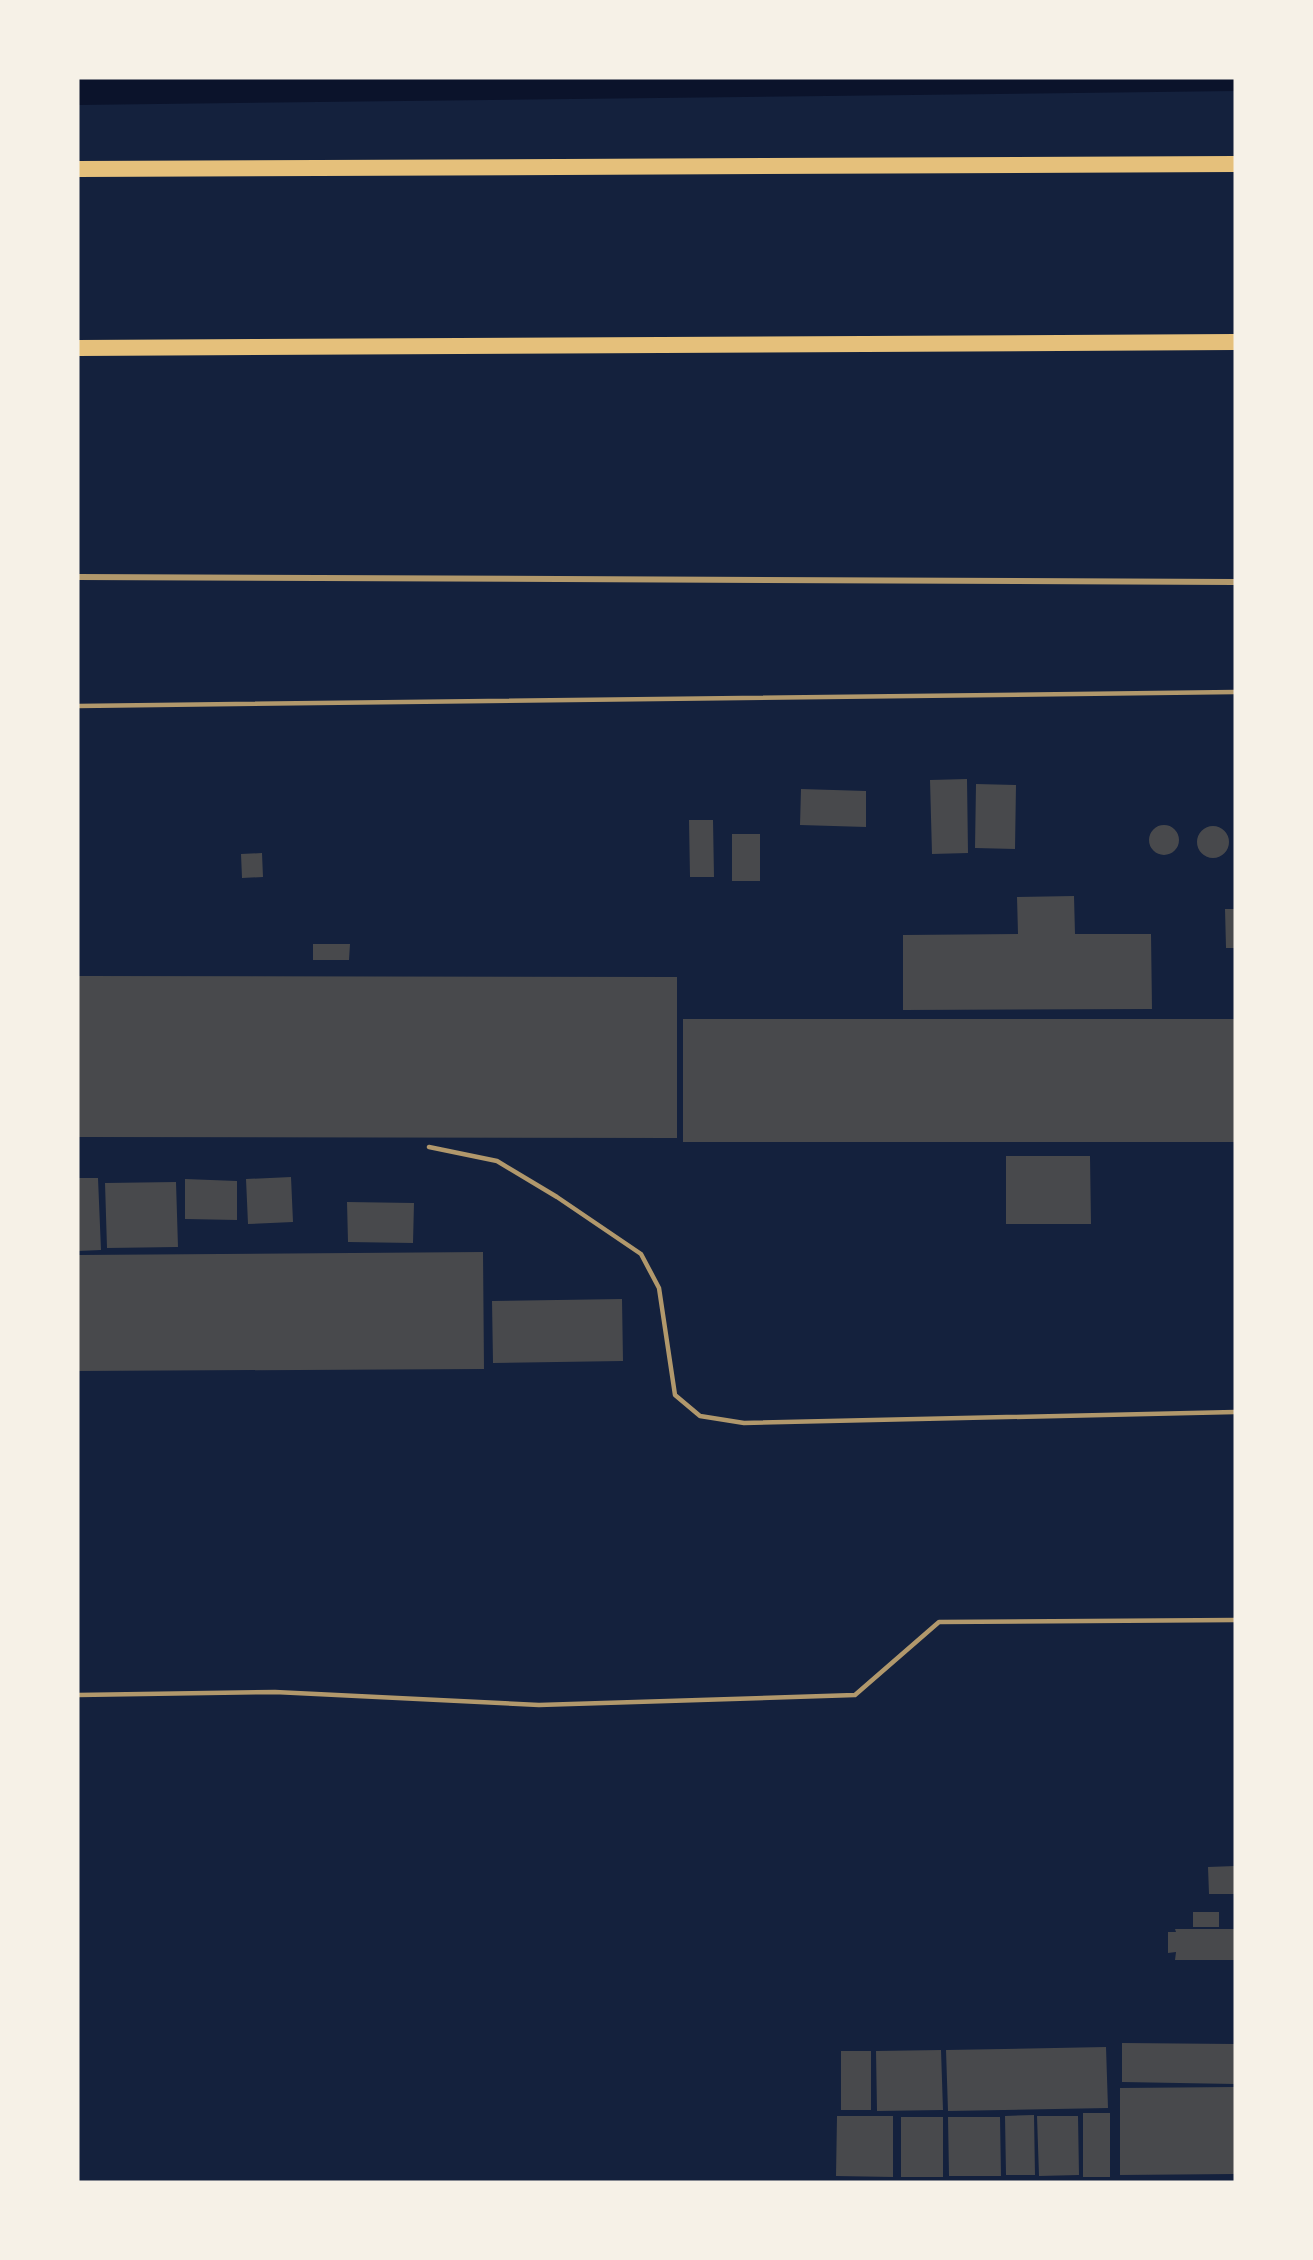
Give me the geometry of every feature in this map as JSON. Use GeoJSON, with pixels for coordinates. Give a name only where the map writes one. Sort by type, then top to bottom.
{"type":"FeatureCollection","features":[{"type":"Feature","properties":{"kind":"highway"},"geometry":{"type":"LineString","coordinates":[[78,168],[1235,164]]}},
{"type":"Feature","properties":{"kind":"highway"},"geometry":{"type":"LineString","coordinates":[[78,348],[1235,342]]}},
{"type":"Feature","properties":{"kind":"street"},"geometry":{"type":"LineString","coordinates":[[78,577],[1235,582]]}},
{"type":"Feature","properties":{"kind":"lane"},"geometry":{"type":"LineString","coordinates":[[78,706],[1235,692]]}},
{"type":"Feature","properties":{"kind":"lane"},"geometry":{"type":"LineString","coordinates":[[429,1147],[497,1161],[557,1197],[641,1254],[658,1288],[675,1395],[700,1416],[744,1423],[1235,1412]]}},
{"type":"Feature","properties":{"kind":"lane"},"geometry":{"type":"LineString","coordinates":[[78,1695],[275,1692],[539,1706],[855,1695],[939,1622],[1235,1620]]}},
{"type":"Feature","properties":{"kind":"water"},"geometry":{"type":"Polygon","coordinates":[[[78,78],[1235,78],[1235,91],[78,105],[78,78]]]}},
{"type":"Feature","properties":{"kind":"building"},"geometry":{"type":"Polygon","coordinates":[[[967,779],[968,853],[932,854],[930,780],[967,779]]]}},
{"type":"Feature","properties":{"kind":"building"},"geometry":{"type":"Polygon","coordinates":[[[976,784],[1016,785],[1015,849],[975,848],[976,784]]]}},
{"type":"Feature","properties":{"kind":"building"},"geometry":{"type":"Polygon","coordinates":[[[801,789],[866,791],[866,827],[800,825],[801,789]]]}},
{"type":"Feature","properties":{"kind":"building"},"geometry":{"type":"Polygon","coordinates":[[[689,820],[713,820],[714,877],[690,877],[689,820]]]}},
{"type":"Feature","properties":{"kind":"building"},"geometry":{"type":"Polygon","coordinates":[[[1164,825],[1170,826],[1178,834],[1178,846],[1170,854],[1164,855],[1158,854],[1150,846],[1149,840],[1150,834],[1158,826],[1164,825]]]}},
{"type":"Feature","properties":{"kind":"building"},"geometry":{"type":"Polygon","coordinates":[[[1213,826],[1224,831],[1229,842],[1224,853],[1213,858],[1202,853],[1197,842],[1202,831],[1213,826]]]}},
{"type":"Feature","properties":{"kind":"building"},"geometry":{"type":"Polygon","coordinates":[[[732,834],[760,834],[760,881],[732,881],[732,834]]]}},
{"type":"Feature","properties":{"kind":"building"},"geometry":{"type":"Polygon","coordinates":[[[262,853],[263,877],[242,878],[241,854],[262,853]]]}},
{"type":"Feature","properties":{"kind":"building"},"geometry":{"type":"Polygon","coordinates":[[[1074,896],[1075,934],[1151,934],[1152,1009],[903,1010],[903,935],[1018,934],[1017,897],[1074,896]]]}},
{"type":"Feature","properties":{"kind":"building"},"geometry":{"type":"Polygon","coordinates":[[[1225,909],[1235,909],[1235,948],[1226,948],[1225,909]]]}},
{"type":"Feature","properties":{"kind":"building"},"geometry":{"type":"Polygon","coordinates":[[[313,944],[350,944],[349,960],[313,960],[313,944]]]}},
{"type":"Feature","properties":{"kind":"building"},"geometry":{"type":"Polygon","coordinates":[[[78,976],[677,977],[677,1138],[78,1137],[78,976]]]}},
{"type":"Feature","properties":{"kind":"building"},"geometry":{"type":"Polygon","coordinates":[[[683,1019],[1235,1019],[1235,1142],[683,1142],[683,1019]]]}},
{"type":"Feature","properties":{"kind":"building"},"geometry":{"type":"Polygon","coordinates":[[[1006,1156],[1090,1156],[1091,1224],[1006,1224],[1006,1156]]]}},
{"type":"Feature","properties":{"kind":"building"},"geometry":{"type":"Polygon","coordinates":[[[291,1177],[293,1222],[248,1224],[246,1179],[291,1177]]]}},
{"type":"Feature","properties":{"kind":"building"},"geometry":{"type":"Polygon","coordinates":[[[78,1178],[98,1178],[101,1250],[78,1251],[78,1178]]]}},
{"type":"Feature","properties":{"kind":"building"},"geometry":{"type":"Polygon","coordinates":[[[185,1179],[237,1181],[237,1220],[185,1219],[185,1179]]]}},
{"type":"Feature","properties":{"kind":"building"},"geometry":{"type":"Polygon","coordinates":[[[176,1182],[178,1247],[107,1248],[105,1183],[176,1182]]]}},
{"type":"Feature","properties":{"kind":"building"},"geometry":{"type":"Polygon","coordinates":[[[347,1202],[414,1203],[413,1243],[348,1242],[347,1202]]]}},
{"type":"Feature","properties":{"kind":"building"},"geometry":{"type":"Polygon","coordinates":[[[483,1252],[484,1369],[78,1371],[78,1255],[483,1252]]]}},
{"type":"Feature","properties":{"kind":"building"},"geometry":{"type":"Polygon","coordinates":[[[622,1299],[623,1361],[493,1363],[492,1301],[622,1299]]]}},
{"type":"Feature","properties":{"kind":"building"},"geometry":{"type":"Polygon","coordinates":[[[1235,1866],[1235,1894],[1209,1894],[1208,1867],[1235,1866]]]}},
{"type":"Feature","properties":{"kind":"building"},"geometry":{"type":"Polygon","coordinates":[[[1193,1912],[1219,1912],[1219,1927],[1193,1927],[1193,1912]]]}},
{"type":"Feature","properties":{"kind":"building"},"geometry":{"type":"Polygon","coordinates":[[[1175,1929],[1235,1929],[1235,1960],[1175,1960],[1176,1952],[1168,1953],[1168,1932],[1176,1932],[1175,1929]]]}},
{"type":"Feature","properties":{"kind":"building"},"geometry":{"type":"Polygon","coordinates":[[[1122,2043],[1235,2044],[1235,2084],[1122,2082],[1122,2043]]]}},
{"type":"Feature","properties":{"kind":"building"},"geometry":{"type":"Polygon","coordinates":[[[1106,2047],[1108,2108],[948,2111],[946,2050],[1106,2047]]]}},
{"type":"Feature","properties":{"kind":"building"},"geometry":{"type":"Polygon","coordinates":[[[941,2050],[943,2110],[877,2111],[876,2051],[941,2050]]]}},
{"type":"Feature","properties":{"kind":"building"},"geometry":{"type":"Polygon","coordinates":[[[841,2051],[871,2051],[871,2110],[841,2110],[841,2051]]]}},
{"type":"Feature","properties":{"kind":"building"},"geometry":{"type":"Polygon","coordinates":[[[1235,2087],[1235,2174],[1120,2175],[1120,2088],[1235,2087]]]}},
{"type":"Feature","properties":{"kind":"building"},"geometry":{"type":"Polygon","coordinates":[[[1083,2113],[1110,2113],[1110,2177],[1083,2177],[1083,2113]]]}},
{"type":"Feature","properties":{"kind":"building"},"geometry":{"type":"Polygon","coordinates":[[[1034,2115],[1035,2175],[1006,2175],[1005,2116],[1034,2115]]]}},
{"type":"Feature","properties":{"kind":"building"},"geometry":{"type":"Polygon","coordinates":[[[837,2116],[893,2116],[893,2177],[836,2176],[837,2116]]]}},
{"type":"Feature","properties":{"kind":"building"},"geometry":{"type":"Polygon","coordinates":[[[1037,2116],[1078,2116],[1079,2175],[1039,2176],[1037,2116]]]}},
{"type":"Feature","properties":{"kind":"building"},"geometry":{"type":"Polygon","coordinates":[[[901,2117],[943,2117],[943,2177],[901,2177],[901,2117]]]}},
{"type":"Feature","properties":{"kind":"building"},"geometry":{"type":"Polygon","coordinates":[[[948,2117],[1000,2117],[1001,2176],[949,2176],[948,2117]]]}}]}
